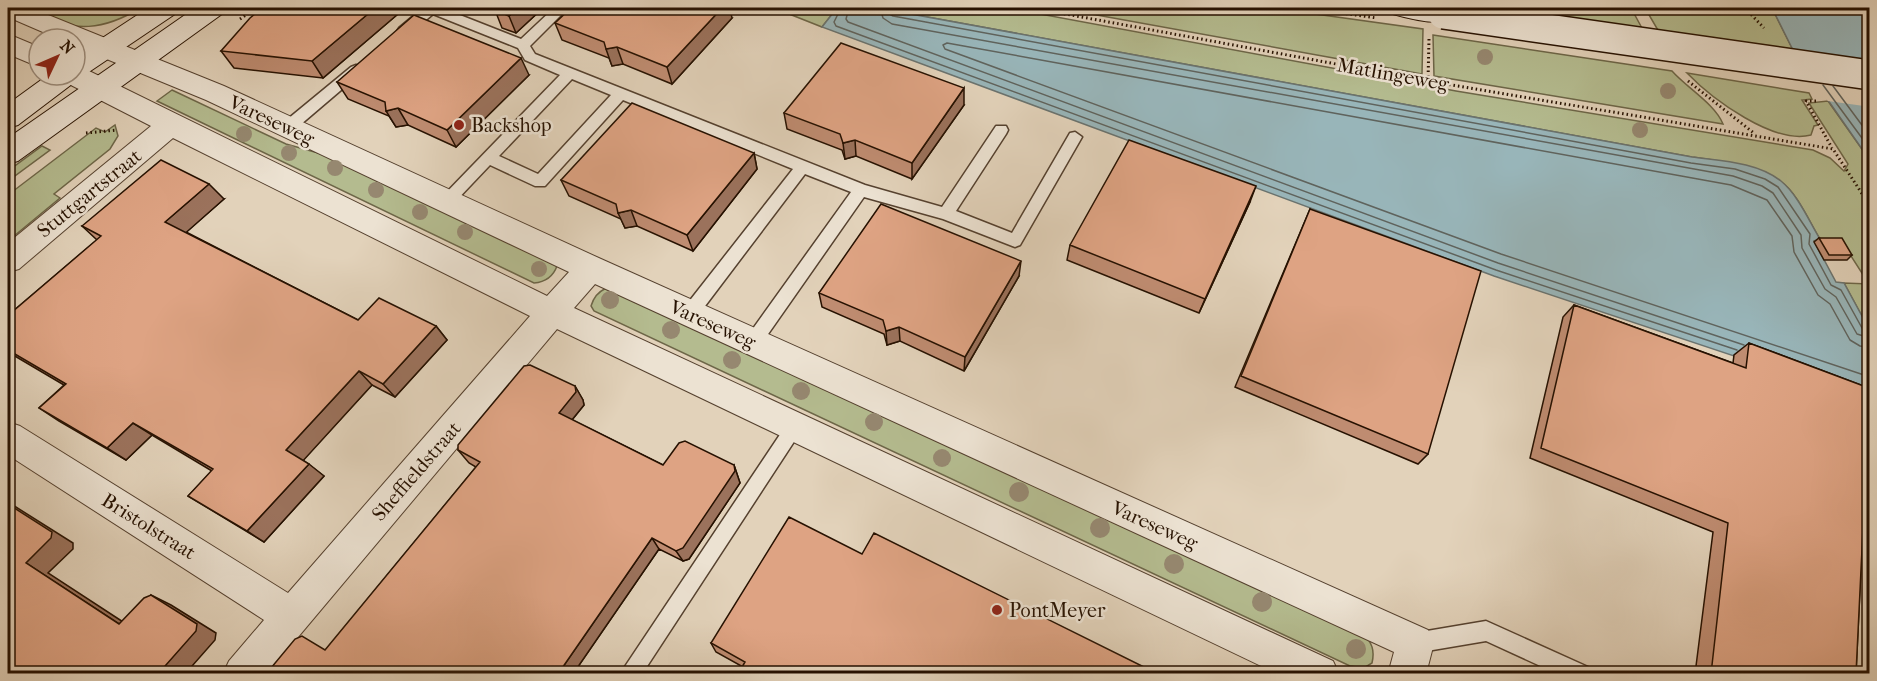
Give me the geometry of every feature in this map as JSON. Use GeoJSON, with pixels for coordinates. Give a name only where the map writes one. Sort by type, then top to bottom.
{"type":"FeatureCollection","features":[{"type":"Feature","properties":{"kind":"main road"},"geometry":{"type":"LineString","coordinates":[[87,62],[166,8]]}},
{"type":"Feature","properties":{"kind":"main road"},"geometry":{"type":"LineString","coordinates":[[87,81],[136,61],[213,8]]}},
{"type":"Feature","properties":{"kind":"main road"},"geometry":{"type":"LineString","coordinates":[[1402,8],[1869,75]]}},
{"type":"Feature","properties":{"kind":"main road"},"geometry":{"type":"LineString","coordinates":[[8,118],[51,87]]}},
{"type":"Feature","properties":{"kind":"main road"},"geometry":{"type":"LineString","coordinates":[[8,153],[80,87]]}},
{"type":"Feature","properties":{"kind":"street","name":"Vareseweg"},"geometry":{"type":"LineString","coordinates":[[9,8],[104,50],[167,72],[753,342],[1411,658]]}},
{"type":"Feature","properties":{"kind":"street"},"geometry":{"type":"LineString","coordinates":[[8,43],[27,52]]}},
{"type":"Feature","properties":{"kind":"street"},"geometry":{"type":"LineString","coordinates":[[87,82],[553,313],[1320,674]]}},
{"type":"Feature","properties":{"kind":"street","name":"Stuttgartstraat"},"geometry":{"type":"LineString","coordinates":[[8,260],[171,125]]}},
{"type":"Feature","properties":{"kind":"street","name":"Sheffieldstraat"},"geometry":{"type":"LineString","coordinates":[[242,674],[590,268]]}},
{"type":"Feature","properties":{"kind":"street","name":"Bristolstraat"},"geometry":{"type":"LineString","coordinates":[[8,437],[291,616]]}},
{"type":"Feature","properties":{"kind":"lane"},"geometry":{"type":"LineString","coordinates":[[395,38],[431,8],[523,45],[530,57],[802,167],[861,190],[946,214],[1015,242],[1075,137]]}},
{"type":"Feature","properties":{"kind":"lane"},"geometry":{"type":"LineString","coordinates":[[523,45],[562,8]]}},
{"type":"Feature","properties":{"kind":"lane"},"geometry":{"type":"LineString","coordinates":[[288,127],[368,60]]}},
{"type":"Feature","properties":{"kind":"lane"},"geometry":{"type":"LineString","coordinates":[[447,201],[570,73]]}},
{"type":"Feature","properties":{"kind":"lane"},"geometry":{"type":"LineString","coordinates":[[489,158],[540,182],[620,94]]}},
{"type":"Feature","properties":{"kind":"lane"},"geometry":{"type":"LineString","coordinates":[[946,214],[1000,130]]}},
{"type":"Feature","properties":{"kind":"lane"},"geometry":{"type":"LineString","coordinates":[[690,313],[802,167]]}},
{"type":"Feature","properties":{"kind":"lane"},"geometry":{"type":"LineString","coordinates":[[753,342],[861,190]]}},
{"type":"Feature","properties":{"kind":"lane"},"geometry":{"type":"LineString","coordinates":[[630,674],[795,426]]}},
{"type":"Feature","properties":{"kind":"lane"},"geometry":{"type":"LineString","coordinates":[[1411,658],[1486,631],[1581,674]]}},
{"type":"Feature","properties":{"kind":"path","name":"Matlingeweg"},"geometry":{"type":"LineString","coordinates":[[1033,8],[1428,81],[1833,148]]}},
{"type":"Feature","properties":{"kind":"path"},"geometry":{"type":"LineString","coordinates":[[1306,8],[1319,9]]}},
{"type":"Feature","properties":{"kind":"path"},"geometry":{"type":"LineString","coordinates":[[1428,81],[1429,38]]}},
{"type":"Feature","properties":{"kind":"path"},"geometry":{"type":"LineString","coordinates":[[1822,101],[1806,101],[1869,206]]}},
{"type":"Feature","properties":{"kind":"green space"},"geometry":{"type":"Polygon","coordinates":[[[39,8],[140,8],[115,21],[76,26],[63,23],[39,8]]]}},
{"type":"Feature","properties":{"kind":"green space"},"geometry":{"type":"Polygon","coordinates":[[[774,8],[837,8],[822,27],[774,8]]]}},
{"type":"Feature","properties":{"kind":"green space"},"geometry":{"type":"Polygon","coordinates":[[[878,8],[1008,8],[1456,91],[1813,150],[1830,158],[1844,171],[1848,164],[1809,103],[1828,101],[1869,159],[1869,284],[1842,242],[1820,239],[1787,186],[1760,171],[1726,162],[878,8]]]}},
{"type":"Feature","properties":{"kind":"green space"},"geometry":{"type":"Polygon","coordinates":[[[1058,8],[1272,8],[1423,29],[1422,74],[1058,8]]]}},
{"type":"Feature","properties":{"kind":"green space"},"geometry":{"type":"Polygon","coordinates":[[[1482,8],[1631,8],[1643,30],[1482,8]]]}},
{"type":"Feature","properties":{"kind":"green space"},"geometry":{"type":"Polygon","coordinates":[[[1645,8],[1772,8],[1793,50],[1659,32],[1645,8]]]}},
{"type":"Feature","properties":{"kind":"green space"},"geometry":{"type":"Polygon","coordinates":[[[1433,35],[1672,71],[1714,110],[1723,124],[1434,76],[1433,35]]]}},
{"type":"Feature","properties":{"kind":"green space"},"geometry":{"type":"Polygon","coordinates":[[[1687,73],[1809,93],[1812,99],[1802,100],[1818,125],[1814,126],[1811,135],[1796,136],[1762,127],[1727,107],[1687,73]]]}},
{"type":"Feature","properties":{"kind":"green space"},"geometry":{"type":"Polygon","coordinates":[[[172,90],[286,144],[329,156],[557,266],[551,276],[534,283],[157,101],[172,90]]]}},
{"type":"Feature","properties":{"kind":"green space"},"geometry":{"type":"Polygon","coordinates":[[[115,125],[118,136],[110,149],[54,194],[60,198],[8,241],[8,195],[96,128],[105,132],[115,125]]]}},
{"type":"Feature","properties":{"kind":"green space"},"geometry":{"type":"Polygon","coordinates":[[[42,146],[50,150],[8,181],[8,171],[42,146]]]}},
{"type":"Feature","properties":{"kind":"green space"},"geometry":{"type":"Polygon","coordinates":[[[1844,283],[1869,284],[1869,329],[1844,283]]]}},
{"type":"Feature","properties":{"kind":"green space"},"geometry":{"type":"Polygon","coordinates":[[[606,288],[1363,633],[1372,647],[1372,663],[1364,668],[1350,666],[594,311],[591,306],[593,300],[606,288]]]}},
{"type":"Feature","properties":{"kind":"water"},"geometry":{"type":"Polygon","coordinates":[[[837,8],[878,8],[1692,157],[1739,163],[1761,170],[1781,181],[1798,201],[1820,239],[1814,241],[1836,282],[1844,283],[1869,329],[1869,401],[1494,276],[822,27],[837,8]]]}},
{"type":"Feature","properties":{"kind":"water"},"geometry":{"type":"Polygon","coordinates":[[[1772,8],[1869,8],[1869,159],[1793,50],[1772,8]]]}},
{"type":"Feature","properties":{"kind":"pier"},"geometry":{"type":"Polygon","coordinates":[[[1790,52],[1869,61],[1869,102],[1863,101],[1864,106],[1828,101],[1820,95],[1790,52]]]}},
{"type":"Feature","properties":{"kind":"building"},"geometry":{"type":"Polygon","coordinates":[[[262,8],[375,8],[312,61],[221,51],[262,8]]]}},
{"type":"Feature","properties":{"kind":"building"},"geometry":{"type":"Polygon","coordinates":[[[518,8],[509,16],[495,10],[518,8]]]}},
{"type":"Feature","properties":{"kind":"building"},"geometry":{"type":"Polygon","coordinates":[[[571,8],[722,8],[667,67],[617,47],[606,49],[604,42],[555,23],[571,8]]]}},
{"type":"Feature","properties":{"kind":"building"},"geometry":{"type":"Polygon","coordinates":[[[414,15],[521,58],[447,130],[398,108],[386,111],[385,102],[337,82],[414,15]]]}},
{"type":"Feature","properties":{"kind":"building"},"geometry":{"type":"Polygon","coordinates":[[[841,43],[964,88],[912,163],[855,140],[843,143],[840,134],[784,113],[841,43]]]}},
{"type":"Feature","properties":{"kind":"building"},"geometry":{"type":"Polygon","coordinates":[[[632,103],[754,153],[687,235],[631,210],[618,213],[616,204],[561,180],[632,103]]]}},
{"type":"Feature","properties":{"kind":"building"},"geometry":{"type":"Polygon","coordinates":[[[1129,140],[1256,186],[1205,299],[1070,245],[1129,140]]]}},
{"type":"Feature","properties":{"kind":"building"},"geometry":{"type":"Polygon","coordinates":[[[161,160],[209,184],[165,222],[358,320],[379,298],[436,326],[383,384],[359,371],[286,450],[309,464],[247,531],[188,496],[213,469],[133,423],[107,448],[39,408],[66,384],[8,350],[8,309],[12,312],[101,236],[82,226],[161,160]]]}},
{"type":"Feature","properties":{"kind":"building"},"geometry":{"type":"Polygon","coordinates":[[[881,204],[1021,261],[965,357],[899,327],[886,331],[883,320],[819,293],[881,204]]]}},
{"type":"Feature","properties":{"kind":"building"},"geometry":{"type":"Polygon","coordinates":[[[1310,209],[1481,271],[1428,454],[1241,376],[1310,209]]]}},
{"type":"Feature","properties":{"kind":"building"},"geometry":{"type":"Polygon","coordinates":[[[1819,238],[1842,238],[1852,255],[1829,255],[1819,238]]]}},
{"type":"Feature","properties":{"kind":"building"},"geometry":{"type":"Polygon","coordinates":[[[1574,305],[1746,368],[1749,343],[1869,388],[1869,446],[1867,445],[1856,674],[1711,674],[1728,523],[1541,448],[1574,305]]]}},
{"type":"Feature","properties":{"kind":"building"},"geometry":{"type":"Polygon","coordinates":[[[530,365],[575,386],[576,392],[559,413],[663,465],[679,443],[685,441],[734,465],[735,471],[683,548],[676,551],[652,538],[558,674],[266,674],[295,639],[302,636],[325,650],[480,462],[458,450],[458,445],[524,366],[530,365]]]}},
{"type":"Feature","properties":{"kind":"building"},"geometry":{"type":"Polygon","coordinates":[[[8,504],[52,532],[51,538],[26,563],[119,624],[144,598],[151,595],[197,624],[196,631],[158,674],[8,674],[8,504]]]}},
{"type":"Feature","properties":{"kind":"building"},"geometry":{"type":"Polygon","coordinates":[[[789,517],[862,554],[874,533],[1158,674],[738,674],[745,662],[711,643],[789,517]]]}},
{"type":"Feature","properties":{"kind":"place","name":"Backshop"},"geometry":{"type":"Point","coordinates":[459,125]}},
{"type":"Feature","properties":{"kind":"place","name":"PontMeyer"},"geometry":{"type":"Point","coordinates":[997,610]}}]}
